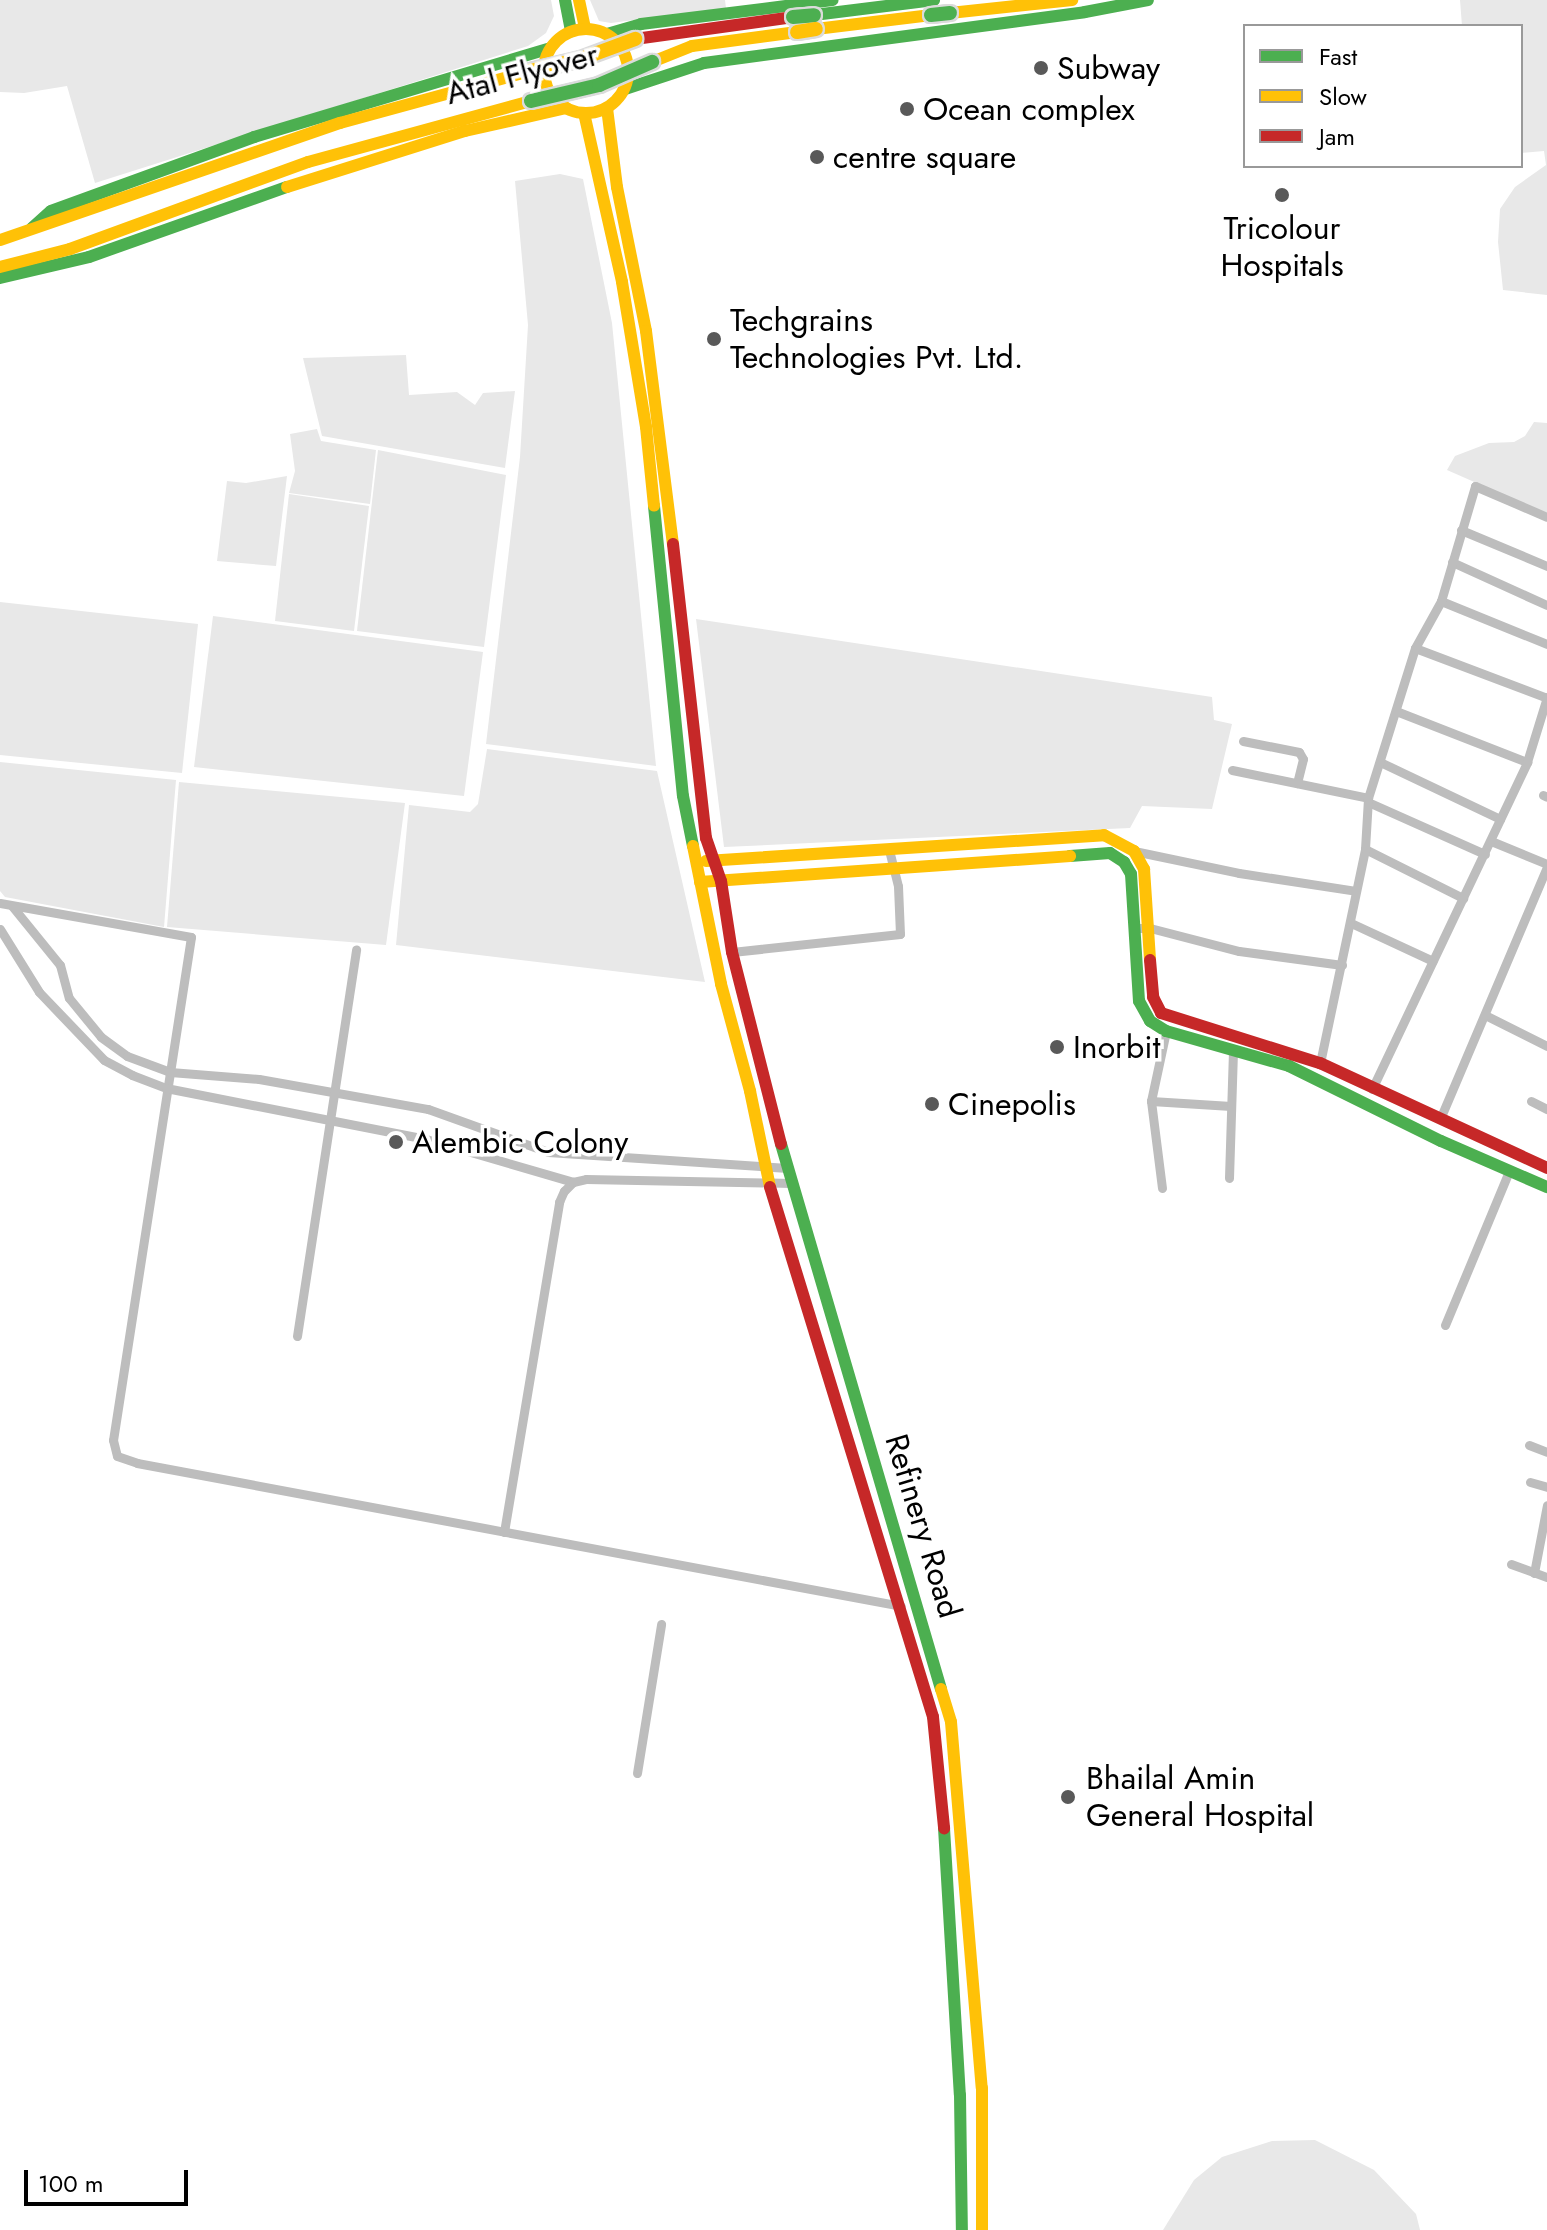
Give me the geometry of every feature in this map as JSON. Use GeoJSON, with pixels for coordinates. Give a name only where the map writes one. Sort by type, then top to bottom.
{"type":"FeatureCollection","features":[{"type":"Feature","properties":{"kind":"main road"},"geometry":{"type":"LineString","coordinates":[[565,0],[578,29]]}},
{"type":"Feature","properties":{"kind":"main road"},"geometry":{"type":"LineString","coordinates":[[578,29],[579,0]]}},
{"type":"Feature","properties":{"kind":"main road"},"geometry":{"type":"LineString","coordinates":[[0,240],[32,228],[51,211],[254,137],[550,48],[578,29],[607,34],[641,24],[833,0]]}},
{"type":"Feature","properties":{"kind":"main road","name":"Atal Flyover"},"geometry":{"type":"LineString","coordinates":[[32,228],[340,123],[581,59],[635,39],[937,0]]}},
{"type":"Feature","properties":{"kind":"main road","name":"Atal Flyover"},"geometry":{"type":"LineString","coordinates":[[0,267],[70,249],[308,162],[599,85],[692,46],[1072,0]]}},
{"type":"Feature","properties":{"kind":"main road"},"geometry":{"type":"LineString","coordinates":[[550,48],[544,74],[555,99],[566,108],[584,113],[607,108],[625,89],[704,63],[1077,13],[1148,0]]}},
{"type":"Feature","properties":{"kind":"main road"},"geometry":{"type":"LineString","coordinates":[[799,4],[814,46]]}},
{"type":"Feature","properties":{"kind":"main road"},"geometry":{"type":"LineString","coordinates":[[607,34],[622,48],[628,61],[625,89]]}},
{"type":"Feature","properties":{"kind":"main road"},"geometry":{"type":"LineString","coordinates":[[0,278],[89,257],[331,171],[465,131],[566,108]]}},
{"type":"Feature","properties":{"kind":"main road"},"geometry":{"type":"LineString","coordinates":[[607,108],[658,478]]}},
{"type":"Feature","properties":{"kind":"main road"},"geometry":{"type":"LineString","coordinates":[[584,113],[630,281]]}},
{"type":"Feature","properties":{"kind":"main road","name":"Refinery Road"},"geometry":{"type":"LineString","coordinates":[[658,478],[699,798],[721,881],[732,952],[789,1175],[912,1588],[954,1743],[982,2088],[982,2230]]}},
{"type":"Feature","properties":{"kind":"main road","name":"Refinery Road"},"geometry":{"type":"LineString","coordinates":[[658,478],[683,796],[695,861],[769,1185],[933,1717],[942,1788],[960,2095],[962,2230]]}},
{"type":"Feature","properties":{"kind":"main road"},"geometry":{"type":"LineString","coordinates":[[695,861],[713,857],[1104,835],[1134,851],[1144,869],[1153,997],[1161,1013],[1320,1063],[1547,1168]]}},
{"type":"Feature","properties":{"kind":"main road"},"geometry":{"type":"LineString","coordinates":[[700,882],[1110,853],[1124,862],[1131,874],[1141,1008],[1150,1021],[1166,1031],[1303,1072],[1547,1187]]}},
{"type":"Feature","properties":{"kind":"main road"},"geometry":{"type":"LineString","coordinates":[[896,1591],[912,1588]]}},
{"type":"Feature","properties":{"kind":"street"},"geometry":{"type":"LineString","coordinates":[[937,0],[944,29]]}},
{"type":"Feature","properties":{"kind":"street"},"geometry":{"type":"LineString","coordinates":[[1320,1063],[1365,849],[1368,800],[1415,648],[1441,601],[1475,486],[1547,517]]}},
{"type":"Feature","properties":{"kind":"street"},"geometry":{"type":"LineString","coordinates":[[1461,530],[1547,566]]}},
{"type":"Feature","properties":{"kind":"street"},"geometry":{"type":"LineString","coordinates":[[1452,562],[1547,605]]}},
{"type":"Feature","properties":{"kind":"street"},"geometry":{"type":"LineString","coordinates":[[1441,601],[1547,644]]}},
{"type":"Feature","properties":{"kind":"street"},"geometry":{"type":"LineString","coordinates":[[1372,1089],[1527,762],[1546,701],[1415,648]]}},
{"type":"Feature","properties":{"kind":"street"},"geometry":{"type":"LineString","coordinates":[[1396,711],[1527,762]]}},
{"type":"Feature","properties":{"kind":"street"},"geometry":{"type":"LineString","coordinates":[[1243,741],[1299,752],[1303,759],[1297,783]]}},
{"type":"Feature","properties":{"kind":"street"},"geometry":{"type":"LineString","coordinates":[[1380,762],[1500,819]]}},
{"type":"Feature","properties":{"kind":"street"},"geometry":{"type":"LineString","coordinates":[[1232,770],[1368,800],[1485,854]]}},
{"type":"Feature","properties":{"kind":"street"},"geometry":{"type":"LineString","coordinates":[[1440,1119],[1487,1016],[1547,866],[1491,841]]}},
{"type":"Feature","properties":{"kind":"street"},"geometry":{"type":"LineString","coordinates":[[732,952],[900,934],[894,866],[889,849]]}},
{"type":"Feature","properties":{"kind":"street"},"geometry":{"type":"LineString","coordinates":[[1365,849],[1463,898]]}},
{"type":"Feature","properties":{"kind":"street"},"geometry":{"type":"LineString","coordinates":[[1134,851],[1239,873],[1356,891]]}},
{"type":"Feature","properties":{"kind":"street"},"geometry":{"type":"LineString","coordinates":[[0,903],[191,937],[113,1440],[117,1456],[137,1463],[901,1606]]}},
{"type":"Feature","properties":{"kind":"street"},"geometry":{"type":"LineString","coordinates":[[12,906],[60,965],[69,998],[101,1037],[127,1056],[170,1072],[259,1079],[428,1109],[548,1152],[765,1167],[789,1175]]}},
{"type":"Feature","properties":{"kind":"street"},"geometry":{"type":"LineString","coordinates":[[1351,923],[1433,961]]}},
{"type":"Feature","properties":{"kind":"street"},"geometry":{"type":"LineString","coordinates":[[1134,928],[1150,928],[1239,951],[1342,965]]}},
{"type":"Feature","properties":{"kind":"street"},"geometry":{"type":"LineString","coordinates":[[0,929],[39,992],[86,1043],[104,1060],[166,1088],[426,1139],[573,1182],[586,1179],[769,1185],[789,1175]]}},
{"type":"Feature","properties":{"kind":"street"},"geometry":{"type":"LineString","coordinates":[[297,1336],[356,949]]}},
{"type":"Feature","properties":{"kind":"street"},"geometry":{"type":"LineString","coordinates":[[1487,1016],[1547,1046]]}},
{"type":"Feature","properties":{"kind":"street"},"geometry":{"type":"LineString","coordinates":[[1162,1188],[1151,1101],[1166,1031]]}},
{"type":"Feature","properties":{"kind":"street"},"geometry":{"type":"LineString","coordinates":[[1229,1178],[1233,1050]]}},
{"type":"Feature","properties":{"kind":"street"},"geometry":{"type":"LineString","coordinates":[[1151,1101],[1231,1106]]}},
{"type":"Feature","properties":{"kind":"street"},"geometry":{"type":"LineString","coordinates":[[1531,1101],[1547,1109]]}},
{"type":"Feature","properties":{"kind":"street"},"geometry":{"type":"LineString","coordinates":[[1445,1325],[1509,1171]]}},
{"type":"Feature","properties":{"kind":"street"},"geometry":{"type":"LineString","coordinates":[[504,1532],[559,1202],[573,1182]]}},
{"type":"Feature","properties":{"kind":"street"},"geometry":{"type":"LineString","coordinates":[[1529,1445],[1547,1452]]}},
{"type":"Feature","properties":{"kind":"street"},"geometry":{"type":"LineString","coordinates":[[1530,1482],[1547,1487]]}},
{"type":"Feature","properties":{"kind":"street"},"geometry":{"type":"LineString","coordinates":[[1534,1573],[1547,1505]]}},
{"type":"Feature","properties":{"kind":"street"},"geometry":{"type":"LineString","coordinates":[[1511,1564],[1547,1577]]}},
{"type":"Feature","properties":{"kind":"street"},"geometry":{"type":"LineString","coordinates":[[637,1773],[661,1624]]}},
{"type":"Feature","properties":{"kind":"shaded area"},"geometry":{"type":"Polygon","coordinates":[[[0,0],[551,0],[554,16],[546,33],[528,46],[95,183],[67,86],[24,93],[0,92],[0,0]]]}},
{"type":"Feature","properties":{"kind":"shaded area"},"geometry":{"type":"Polygon","coordinates":[[[590,0],[725,0],[726,8],[611,23],[599,21],[590,0]]]}},
{"type":"Feature","properties":{"kind":"shaded area"},"geometry":{"type":"Polygon","coordinates":[[[1460,0],[1547,0],[1547,295],[1503,290],[1498,242],[1500,209],[1515,187],[1546,165],[1544,151],[1523,153],[1523,24],[1462,24],[1460,0]]]}},
{"type":"Feature","properties":{"kind":"shaded area"},"geometry":{"type":"Polygon","coordinates":[[[560,174],[583,179],[612,323],[656,766],[486,744],[520,457],[528,325],[515,181],[560,174]]]}},
{"type":"Feature","properties":{"kind":"shaded area"},"geometry":{"type":"Polygon","coordinates":[[[406,355],[409,395],[457,392],[475,405],[483,393],[515,391],[505,468],[322,436],[303,358],[406,355]]]}},
{"type":"Feature","properties":{"kind":"shaded area"},"geometry":{"type":"Polygon","coordinates":[[[1534,422],[1547,423],[1547,514],[1447,470],[1455,456],[1489,443],[1514,442],[1525,436],[1534,422]]]}},
{"type":"Feature","properties":{"kind":"shaded area"},"geometry":{"type":"Polygon","coordinates":[[[317,429],[321,441],[376,450],[370,504],[289,493],[295,471],[290,434],[317,429]]]}},
{"type":"Feature","properties":{"kind":"shaded area"},"geometry":{"type":"Polygon","coordinates":[[[378,450],[506,475],[484,647],[357,631],[378,450]]]}},
{"type":"Feature","properties":{"kind":"shaded area"},"geometry":{"type":"Polygon","coordinates":[[[287,476],[276,566],[217,561],[227,481],[246,483],[287,476]]]}},
{"type":"Feature","properties":{"kind":"shaded area"},"geometry":{"type":"Polygon","coordinates":[[[289,494],[369,506],[354,631],[275,621],[289,494]]]}},
{"type":"Feature","properties":{"kind":"shaded area"},"geometry":{"type":"Polygon","coordinates":[[[0,602],[198,624],[182,773],[0,755],[0,602]]]}},
{"type":"Feature","properties":{"kind":"shaded area"},"geometry":{"type":"Polygon","coordinates":[[[213,616],[483,652],[464,796],[194,767],[213,616]]]}},
{"type":"Feature","properties":{"kind":"shaded area"},"geometry":{"type":"Polygon","coordinates":[[[696,619],[1212,697],[1214,720],[1232,724],[1212,809],[1142,806],[1130,828],[724,847],[696,619]]]}},
{"type":"Feature","properties":{"kind":"shaded area"},"geometry":{"type":"Polygon","coordinates":[[[487,749],[657,771],[705,982],[396,945],[409,805],[470,812],[478,804],[487,749]]]}},
{"type":"Feature","properties":{"kind":"shaded area"},"geometry":{"type":"Polygon","coordinates":[[[0,762],[176,780],[164,927],[5,897],[0,891],[0,762]]]}},
{"type":"Feature","properties":{"kind":"shaded area"},"geometry":{"type":"Polygon","coordinates":[[[179,782],[405,803],[386,945],[167,927],[179,782]]]}},
{"type":"Feature","properties":{"kind":"shaded area"},"geometry":{"type":"Polygon","coordinates":[[[1315,2140],[1374,2170],[1416,2214],[1420,2230],[1163,2230],[1194,2180],[1222,2157],[1272,2141],[1315,2140]]]}},
{"type":"Feature","properties":{"kind":"traffic: fast"},"geometry":{"type":"LineString","coordinates":[[565,0],[571,31]]}},
{"type":"Feature","properties":{"kind":"traffic: fast"},"geometry":{"type":"LineString","coordinates":[[607,34],[641,24],[833,0]]}},
{"type":"Feature","properties":{"kind":"traffic: fast"},"geometry":{"type":"LineString","coordinates":[[814,15],[934,0]]}},
{"type":"Feature","properties":{"kind":"traffic: fast"},"geometry":{"type":"LineString","coordinates":[[625,89],[704,63],[1085,12],[1148,0]]}},
{"type":"Feature","properties":{"kind":"traffic: fast"},"geometry":{"type":"LineString","coordinates":[[931,15],[950,13]]}},
{"type":"Feature","properties":{"kind":"traffic: fast"},"geometry":{"type":"LineString","coordinates":[[793,17],[814,15]]}},
{"type":"Feature","properties":{"kind":"traffic: fast"},"geometry":{"type":"LineString","coordinates":[[32,228],[51,211],[254,137],[550,48]]}},
{"type":"Feature","properties":{"kind":"traffic: fast"},"geometry":{"type":"LineString","coordinates":[[531,101],[599,85],[652,62]]}},
{"type":"Feature","properties":{"kind":"traffic: fast"},"geometry":{"type":"LineString","coordinates":[[0,278],[89,257],[287,187]]}},
{"type":"Feature","properties":{"kind":"traffic: fast"},"geometry":{"type":"LineString","coordinates":[[654,506],[683,796],[693,846]]}},
{"type":"Feature","properties":{"kind":"traffic: fast"},"geometry":{"type":"LineString","coordinates":[[1070,856],[1110,853],[1124,862],[1131,874],[1139,1001],[1150,1021],[1166,1031],[1289,1066],[1441,1141],[1547,1187]]}},
{"type":"Feature","properties":{"kind":"traffic: fast"},"geometry":{"type":"LineString","coordinates":[[781,1144],[941,1689]]}},
{"type":"Feature","properties":{"kind":"traffic: fast"},"geometry":{"type":"LineString","coordinates":[[944,1828],[960,2095],[962,2230]]}},
{"type":"Feature","properties":{"kind":"traffic: slow"},"geometry":{"type":"LineString","coordinates":[[579,0],[585,28]]}},
{"type":"Feature","properties":{"kind":"traffic: slow"},"geometry":{"type":"LineString","coordinates":[[950,13],[1072,0]]}},
{"type":"Feature","properties":{"kind":"traffic: slow"},"geometry":{"type":"LineString","coordinates":[[816,29],[931,15]]}},
{"type":"Feature","properties":{"kind":"traffic: slow"},"geometry":{"type":"LineString","coordinates":[[578,29],[594,29],[610,36],[621,47],[628,71],[625,87],[616,101],[594,113],[578,113],[562,106],[551,95],[544,79],[544,63],[551,47],[562,36],[578,29]]}},
{"type":"Feature","properties":{"kind":"traffic: slow"},"geometry":{"type":"LineString","coordinates":[[797,32],[816,29]]}},
{"type":"Feature","properties":{"kind":"traffic: slow"},"geometry":{"type":"LineString","coordinates":[[652,62],[692,46],[797,32]]}},
{"type":"Feature","properties":{"kind":"traffic: slow"},"geometry":{"type":"LineString","coordinates":[[530,71],[581,59],[635,39]]}},
{"type":"Feature","properties":{"kind":"traffic: slow"},"geometry":{"type":"LineString","coordinates":[[0,240],[340,123],[530,71]]}},
{"type":"Feature","properties":{"kind":"traffic: slow"},"geometry":{"type":"LineString","coordinates":[[0,267],[70,249],[308,162],[531,101]]}},
{"type":"Feature","properties":{"kind":"traffic: slow"},"geometry":{"type":"LineString","coordinates":[[287,187],[465,131],[566,108]]}},
{"type":"Feature","properties":{"kind":"traffic: slow"},"geometry":{"type":"LineString","coordinates":[[607,108],[617,187],[646,331],[673,544]]}},
{"type":"Feature","properties":{"kind":"traffic: slow"},"geometry":{"type":"LineString","coordinates":[[584,113],[622,282],[646,427],[654,506]]}},
{"type":"Feature","properties":{"kind":"traffic: slow"},"geometry":{"type":"LineString","coordinates":[[706,861],[1104,835],[1134,851],[1144,869],[1150,960]]}},
{"type":"Feature","properties":{"kind":"traffic: slow"},"geometry":{"type":"LineString","coordinates":[[693,846],[721,984],[750,1091],[770,1187]]}},
{"type":"Feature","properties":{"kind":"traffic: slow"},"geometry":{"type":"LineString","coordinates":[[700,882],[1070,856]]}},
{"type":"Feature","properties":{"kind":"traffic: slow"},"geometry":{"type":"LineString","coordinates":[[941,1689],[951,1722],[982,2088],[982,2230]]}},
{"type":"Feature","properties":{"kind":"traffic: jam"},"geometry":{"type":"LineString","coordinates":[[635,39],[793,17]]}},
{"type":"Feature","properties":{"kind":"traffic: jam"},"geometry":{"type":"LineString","coordinates":[[673,544],[706,838],[721,881],[732,952],[781,1144]]}},
{"type":"Feature","properties":{"kind":"traffic: jam"},"geometry":{"type":"LineString","coordinates":[[1150,960],[1153,997],[1161,1013],[1320,1063],[1547,1168]]}},
{"type":"Feature","properties":{"kind":"traffic: jam"},"geometry":{"type":"LineString","coordinates":[[770,1187],[933,1717],[944,1828]]}},
{"type":"Feature","properties":{"kind":"place","name":"Subway"},"geometry":{"type":"Point","coordinates":[1041,68]}},
{"type":"Feature","properties":{"kind":"place","name":"Ocean complex"},"geometry":{"type":"Point","coordinates":[907,109]}},
{"type":"Feature","properties":{"kind":"place","name":"centre square"},"geometry":{"type":"Point","coordinates":[817,157]}},
{"type":"Feature","properties":{"kind":"place","name":"Tricolour Hospitals"},"geometry":{"type":"Point","coordinates":[1282,195]}},
{"type":"Feature","properties":{"kind":"place","name":"Techgrains Technologies Pvt. Ltd."},"geometry":{"type":"Point","coordinates":[714,339]}},
{"type":"Feature","properties":{"kind":"place","name":"Inorbit"},"geometry":{"type":"Point","coordinates":[1057,1047]}},
{"type":"Feature","properties":{"kind":"place","name":"Cinepolis"},"geometry":{"type":"Point","coordinates":[932,1104]}},
{"type":"Feature","properties":{"kind":"place","name":"Alembic Colony"},"geometry":{"type":"Point","coordinates":[396,1142]}},
{"type":"Feature","properties":{"kind":"place","name":"Bhailal Amin General Hospital"},"geometry":{"type":"Point","coordinates":[1068,1797]}}]}
